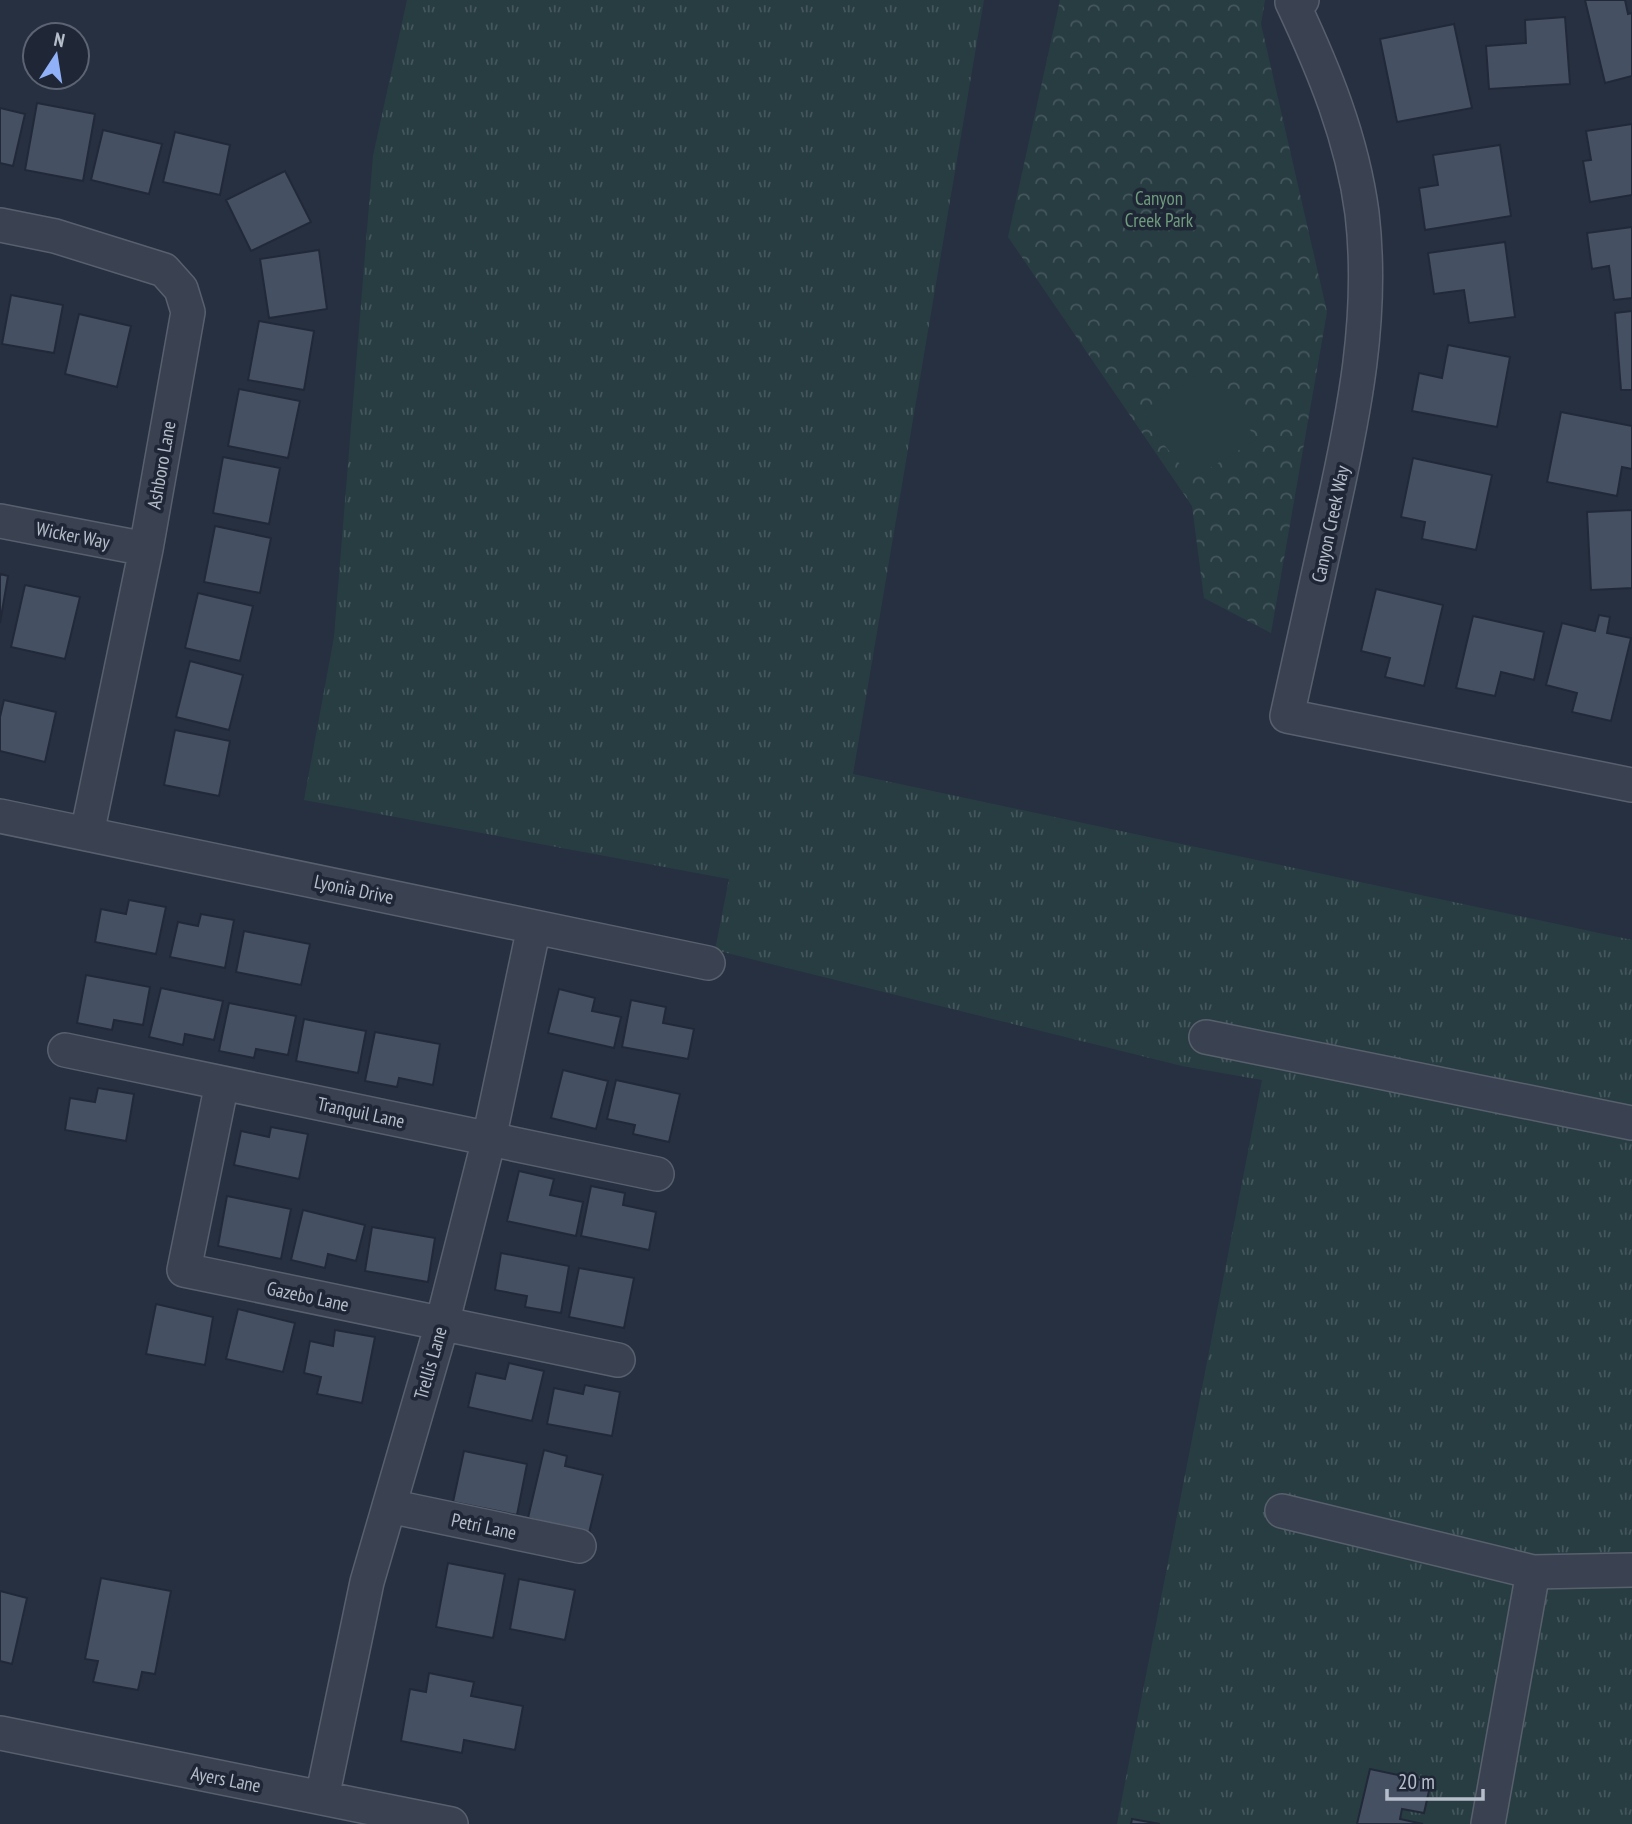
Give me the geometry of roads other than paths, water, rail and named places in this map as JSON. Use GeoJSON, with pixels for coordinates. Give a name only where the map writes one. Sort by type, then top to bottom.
{"type":"FeatureCollection","features":[{"type":"Feature","properties":{"kind":"street","name":"Canyon Creek Way"},"geometry":{"type":"LineString","coordinates":[[1302,0],[1292,2],[1324,70],[1347,140],[1362,212],[1366,275],[1364,349],[1355,411],[1287,716],[1632,785]]}},
{"type":"Feature","properties":{"kind":"street","name":"Ashboro Lane"},"geometry":{"type":"LineString","coordinates":[[0,225],[55,236],[164,270],[181,289],[188,312],[146,549],[87,834]]}},
{"type":"Feature","properties":{"kind":"street","name":"Wicker Way"},"geometry":{"type":"LineString","coordinates":[[0,521],[146,549]]}},
{"type":"Feature","properties":{"kind":"street","name":"Lyonia Drive"},"geometry":{"type":"LineString","coordinates":[[0,816],[708,963]]}},
{"type":"Feature","properties":{"kind":"street","name":"Trellis Lane"},"geometry":{"type":"LineString","coordinates":[[322,1798],[367,1582],[442,1324],[489,1139],[534,927]]}},
{"type":"Feature","properties":{"kind":"street"},"geometry":{"type":"LineString","coordinates":[[1206,1037],[1632,1123]]}},
{"type":"Feature","properties":{"kind":"street","name":"Tranquil Lane"},"geometry":{"type":"LineString","coordinates":[[65,1050],[657,1174]]}},
{"type":"Feature","properties":{"kind":"street","name":"Gazebo Lane"},"geometry":{"type":"LineString","coordinates":[[222,1083],[184,1269],[618,1360]]}},
{"type":"Feature","properties":{"kind":"street","name":"Petri Lane"},"geometry":{"type":"LineString","coordinates":[[389,1506],[579,1546]]}},
{"type":"Feature","properties":{"kind":"street"},"geometry":{"type":"LineString","coordinates":[[1282,1511],[1533,1572],[1632,1570]]}},
{"type":"Feature","properties":{"kind":"street"},"geometry":{"type":"LineString","coordinates":[[1488,1824],[1533,1572]]}},
{"type":"Feature","properties":{"kind":"street","name":"Ayers Lane"},"geometry":{"type":"LineString","coordinates":[[0,1733],[451,1824]]}},
{"type":"Feature","properties":{"kind":"park label","name":"Canyon Creek Park"},"geometry":{"type":"Point","coordinates":[1159,209]}}]}
